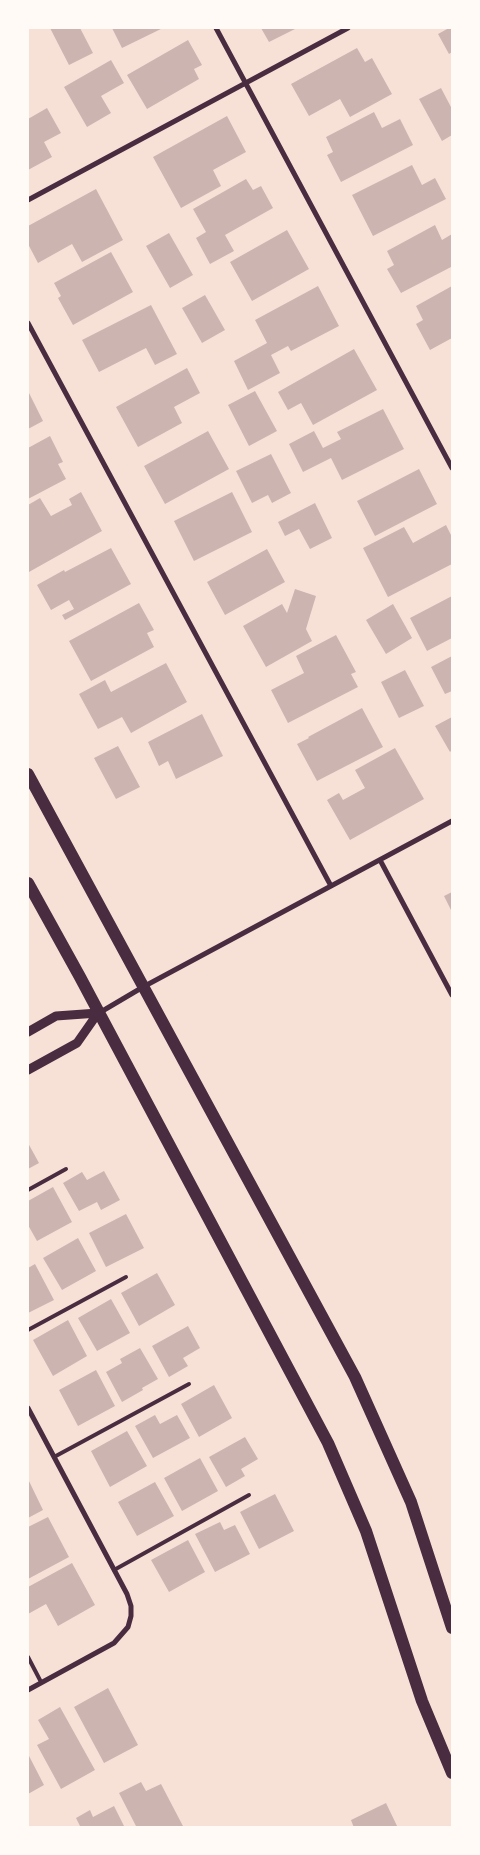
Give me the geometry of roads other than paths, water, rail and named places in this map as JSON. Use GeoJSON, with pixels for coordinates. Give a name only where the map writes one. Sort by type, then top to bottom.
{"type":"FeatureCollection","features":[{"type":"Feature","properties":{"kind":"main road"},"geometry":{"type":"LineString","coordinates":[[28,774],[355,1377],[411,1502],[452,1628]]}},
{"type":"Feature","properties":{"kind":"main road"},"geometry":{"type":"LineString","coordinates":[[28,883],[328,1443],[366,1531],[422,1701],[452,1773]]}},
{"type":"Feature","properties":{"kind":"street"},"geometry":{"type":"LineString","coordinates":[[216,28],[452,468]]}},
{"type":"Feature","properties":{"kind":"street"},"geometry":{"type":"LineString","coordinates":[[28,200],[348,28]]}},
{"type":"Feature","properties":{"kind":"street"},"geometry":{"type":"LineString","coordinates":[[28,323],[331,886]]}},
{"type":"Feature","properties":{"kind":"street"},"geometry":{"type":"LineString","coordinates":[[28,1032],[56,1016],[98,1013],[452,821]]}},
{"type":"Feature","properties":{"kind":"street"},"geometry":{"type":"LineString","coordinates":[[380,860],[452,995]]}},
{"type":"Feature","properties":{"kind":"street"},"geometry":{"type":"LineString","coordinates":[[28,1070],[77,1043],[98,1013]]}},
{"type":"Feature","properties":{"kind":"street"},"geometry":{"type":"LineString","coordinates":[[28,1408],[127,1594],[132,1616],[128,1627],[114,1643],[28,1690]]}},
{"type":"Feature","properties":{"kind":"lane"},"geometry":{"type":"LineString","coordinates":[[28,1190],[66,1169]]}},
{"type":"Feature","properties":{"kind":"lane"},"geometry":{"type":"LineString","coordinates":[[28,1330],[126,1277]]}},
{"type":"Feature","properties":{"kind":"lane"},"geometry":{"type":"LineString","coordinates":[[54,1457],[189,1384]]}},
{"type":"Feature","properties":{"kind":"lane"},"geometry":{"type":"LineString","coordinates":[[114,1570],[249,1494]]}},
{"type":"Feature","properties":{"kind":"lane"},"geometry":{"type":"LineString","coordinates":[[28,1657],[41,1682]]}}]}
